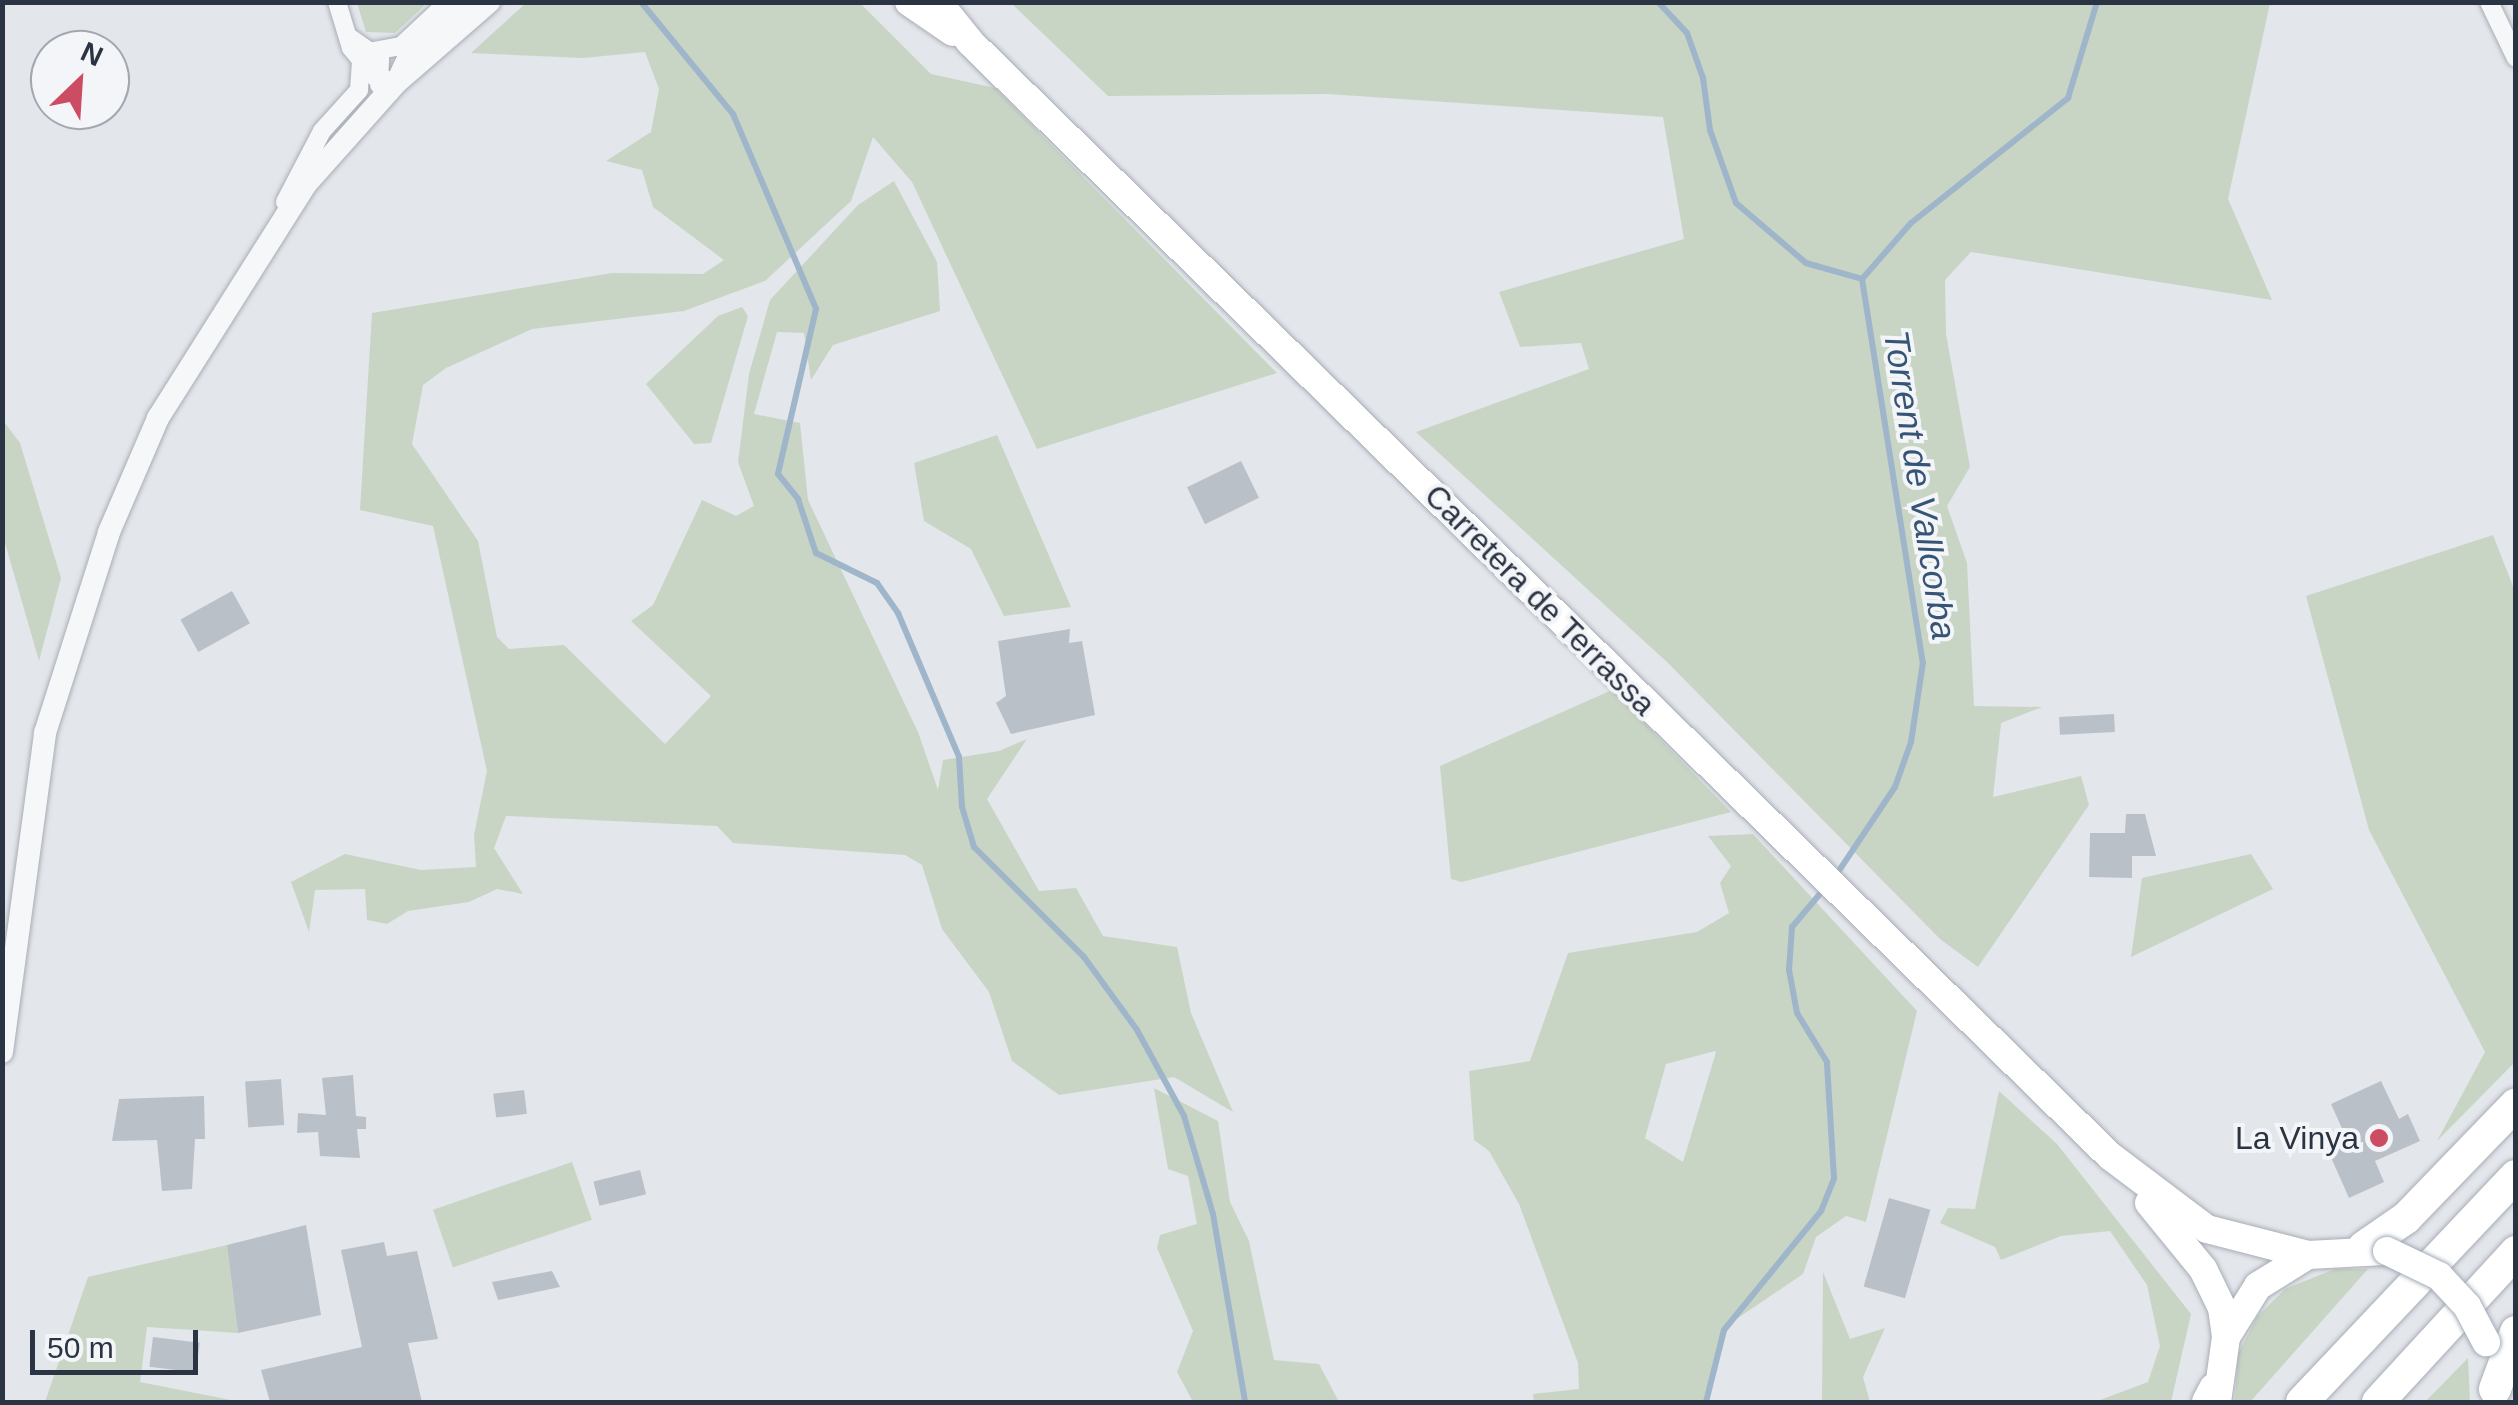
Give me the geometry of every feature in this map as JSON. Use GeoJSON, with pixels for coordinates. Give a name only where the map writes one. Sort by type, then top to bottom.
{"type":"FeatureCollection","features":[{"type":"Feature","properties":{"kind":"highway"},"geometry":{"type":"LineString","coordinates":[[2376,1249],[2516,1104]]}},
{"type":"Feature","properties":{"kind":"highway"},"geometry":{"type":"LineString","coordinates":[[2302,1402],[2516,1176]]}},
{"type":"Feature","properties":{"kind":"highway"},"geometry":{"type":"LineString","coordinates":[[2378,1402],[2516,1252]]}},
{"type":"Feature","properties":{"kind":"highway"},"geometry":{"type":"LineString","coordinates":[[2494,1396],[2501,1337]]}},
{"type":"Feature","properties":{"kind":"main road","name":"Carretera de Terrassa"},"geometry":{"type":"LineString","coordinates":[[909,2],[971,43]]}},
{"type":"Feature","properties":{"kind":"main road","name":"Carretera de Terrassa"},"geometry":{"type":"LineString","coordinates":[[938,2],[971,43],[2110,1156],[2203,1269],[2222,1308],[2226,1336]]}},
{"type":"Feature","properties":{"kind":"main road","name":"Carretera de Terrassa"},"geometry":{"type":"LineString","coordinates":[[2110,1156],[2207,1229],[2308,1254]]}},
{"type":"Feature","properties":{"kind":"main road"},"geometry":{"type":"LineString","coordinates":[[2214,1398],[2226,1336],[2258,1286],[2308,1254],[2376,1249],[2439,1276],[2501,1337]]}},
{"type":"Feature","properties":{"kind":"street"},"geometry":{"type":"LineString","coordinates":[[337,2],[350,38],[389,81]]}},
{"type":"Feature","properties":{"kind":"street"},"geometry":{"type":"LineString","coordinates":[[367,56],[400,46],[448,2]]}},
{"type":"Feature","properties":{"kind":"street"},"geometry":{"type":"LineString","coordinates":[[2,1052],[30,817],[68,654],[109,532],[158,418],[270,236],[411,52],[462,2]]}},
{"type":"Feature","properties":{"kind":"street"},"geometry":{"type":"LineString","coordinates":[[389,81],[489,2]]}},
{"type":"Feature","properties":{"kind":"street"},"geometry":{"type":"LineString","coordinates":[[2490,2],[2509,27],[2516,58]]}},
{"type":"Feature","properties":{"kind":"street"},"geometry":{"type":"LineString","coordinates":[[270,236],[310,150],[359,90],[367,56]]}},
{"type":"Feature","properties":{"kind":"green space"},"geometry":{"type":"Polygon","coordinates":[[[357,2],[427,3],[395,33],[366,32],[357,2]]]}},
{"type":"Feature","properties":{"kind":"green space"},"geometry":{"type":"Polygon","coordinates":[[[526,3],[860,3],[931,74],[995,88],[1277,373],[1037,449],[912,182],[873,137],[851,201],[765,281],[684,311],[532,329],[446,368],[423,385],[412,444],[478,541],[497,637],[509,649],[564,645],[665,744],[711,696],[631,621],[653,605],[702,500],[736,516],[754,506],[738,462],[749,374],[770,300],[858,205],[894,181],[937,262],[940,311],[833,345],[811,380],[804,333],[777,332],[754,414],[800,423],[808,500],[918,732],[938,790],[943,760],[999,751],[1027,739],[987,799],[1039,891],[1076,888],[1103,936],[1177,947],[1191,1013],[1233,1112],[1174,1077],[1059,1095],[1012,1061],[989,992],[942,929],[922,865],[905,855],[733,843],[717,826],[506,816],[494,848],[523,894],[497,889],[469,902],[408,911],[387,924],[367,920],[365,889],[315,890],[309,932],[291,882],[345,854],[421,870],[476,867],[474,835],[487,771],[433,526],[360,510],[372,313],[612,273],[703,274],[724,260],[653,207],[642,170],[606,161],[651,132],[659,89],[645,52],[583,58],[471,53],[526,3]]]}},
{"type":"Feature","properties":{"kind":"green space"},"geometry":{"type":"Polygon","coordinates":[[[1011,3],[2270,3],[2228,199],[2272,300],[1971,252],[1945,280],[1946,334],[1970,467],[1947,506],[1967,563],[1974,706],[2042,707],[2001,723],[1993,797],[2081,776],[2089,805],[1978,967],[1940,939],[1668,663],[1416,432],[1589,369],[1581,343],[1520,347],[1499,292],[1684,239],[1663,117],[1328,94],[1108,96],[1011,3]]]}},
{"type":"Feature","properties":{"kind":"green space"},"geometry":{"type":"Polygon","coordinates":[[[742,307],[748,316],[711,443],[694,444],[646,384],[718,316],[742,307]]]}},
{"type":"Feature","properties":{"kind":"green space"},"geometry":{"type":"Polygon","coordinates":[[[2,419],[20,443],[61,578],[39,661],[3,536],[2,419]]]}},
{"type":"Feature","properties":{"kind":"green space"},"geometry":{"type":"Polygon","coordinates":[[[997,435],[1071,607],[1004,616],[971,549],[924,521],[914,463],[997,435]]]}},
{"type":"Feature","properties":{"kind":"green space"},"geometry":{"type":"Polygon","coordinates":[[[2493,535],[2516,594],[2515,1062],[2437,1141],[2485,1052],[2369,830],[2306,596],[2493,535]]]}},
{"type":"Feature","properties":{"kind":"green space"},"geometry":{"type":"Polygon","coordinates":[[[1612,690],[1731,812],[1462,882],[1451,879],[1440,766],[1612,690]]]}},
{"type":"Feature","properties":{"kind":"green space"},"geometry":{"type":"Polygon","coordinates":[[[1753,834],[1917,1011],[1866,1222],[1846,1216],[1816,1237],[1803,1274],[1729,1324],[1708,1402],[1534,1402],[1533,1394],[1579,1389],[1578,1363],[1519,1204],[1489,1151],[1474,1140],[1469,1071],[1530,1061],[1568,953],[1697,932],[1729,913],[1720,883],[1731,866],[1708,836],[1753,834]],[[1716,1052],[1666,1064],[1645,1138],[1683,1162],[1716,1052]]]}},
{"type":"Feature","properties":{"kind":"green space"},"geometry":{"type":"Polygon","coordinates":[[[2251,854],[2273,889],[2131,957],[2142,878],[2251,854]]]}},
{"type":"Feature","properties":{"kind":"green space"},"geometry":{"type":"Polygon","coordinates":[[[1154,1088],[1218,1121],[1230,1202],[1249,1241],[1274,1360],[1319,1364],[1339,1402],[1193,1402],[1177,1372],[1193,1331],[1157,1248],[1160,1235],[1197,1224],[1188,1176],[1168,1169],[1154,1088]]]}},
{"type":"Feature","properties":{"kind":"green space"},"geometry":{"type":"Polygon","coordinates":[[[1999,1091],[2057,1144],[2191,1314],[2171,1402],[2095,1402],[2148,1382],[2160,1346],[2147,1285],[2110,1231],[2061,1236],[2001,1260],[1995,1247],[1940,1223],[1948,1208],[1975,1209],[1999,1091]]]}},
{"type":"Feature","properties":{"kind":"green space"},"geometry":{"type":"Polygon","coordinates":[[[572,1162],[592,1220],[453,1268],[433,1210],[572,1162]]]}},
{"type":"Feature","properties":{"kind":"green space"},"geometry":{"type":"Polygon","coordinates":[[[227,1245],[238,1333],[147,1327],[140,1382],[241,1402],[45,1402],[88,1277],[227,1245]]]}},
{"type":"Feature","properties":{"kind":"green space"},"geometry":{"type":"Polygon","coordinates":[[[2335,1269],[2368,1269],[2250,1402],[2235,1402],[2238,1354],[2257,1317],[2285,1289],[2335,1269]]]}},
{"type":"Feature","properties":{"kind":"green space"},"geometry":{"type":"Polygon","coordinates":[[[1823,1272],[1850,1339],[1885,1328],[1863,1377],[1870,1402],[1822,1402],[1823,1272]]]}},
{"type":"Feature","properties":{"kind":"green space"},"geometry":{"type":"Polygon","coordinates":[[[2468,1358],[2470,1402],[2425,1402],[2468,1358]]]}},
{"type":"Feature","properties":{"kind":"building"},"geometry":{"type":"Polygon","coordinates":[[[1241,461],[1259,498],[1205,524],[1187,487],[1241,461]]]}},
{"type":"Feature","properties":{"kind":"building"},"geometry":{"type":"Polygon","coordinates":[[[232,591],[250,623],[198,652],[180,620],[232,591]]]}},
{"type":"Feature","properties":{"kind":"building"},"geometry":{"type":"Polygon","coordinates":[[[1070,629],[1069,643],[1082,641],[1095,715],[1011,734],[996,703],[1006,696],[998,641],[1070,629]]]}},
{"type":"Feature","properties":{"kind":"building"},"geometry":{"type":"Polygon","coordinates":[[[2114,714],[2115,732],[2060,735],[2059,717],[2114,714]]]}},
{"type":"Feature","properties":{"kind":"building"},"geometry":{"type":"Polygon","coordinates":[[[2126,814],[2145,814],[2156,856],[2132,856],[2132,878],[2089,877],[2090,833],[2125,833],[2126,814]]]}},
{"type":"Feature","properties":{"kind":"building"},"geometry":{"type":"Polygon","coordinates":[[[353,1075],[356,1116],[366,1117],[366,1129],[357,1129],[360,1158],[320,1156],[318,1132],[297,1133],[298,1113],[326,1115],[322,1078],[353,1075]]]}},
{"type":"Feature","properties":{"kind":"building"},"geometry":{"type":"Polygon","coordinates":[[[281,1079],[284,1125],[248,1127],[245,1082],[281,1079]]]}},
{"type":"Feature","properties":{"kind":"building","name":"La Vinya"},"geometry":{"type":"Polygon","coordinates":[[[2381,1081],[2399,1119],[2408,1114],[2420,1141],[2375,1161],[2384,1182],[2349,1198],[2325,1144],[2345,1135],[2331,1104],[2381,1081]]]}},
{"type":"Feature","properties":{"kind":"building"},"geometry":{"type":"Polygon","coordinates":[[[524,1090],[527,1114],[496,1118],[493,1094],[524,1090]]]}},
{"type":"Feature","properties":{"kind":"building"},"geometry":{"type":"Polygon","coordinates":[[[204,1096],[205,1139],[195,1139],[192,1189],[162,1191],[157,1140],[112,1141],[119,1099],[204,1096]]]}},
{"type":"Feature","properties":{"kind":"building"},"geometry":{"type":"Polygon","coordinates":[[[640,1170],[646,1194],[599,1206],[593,1182],[640,1170]]]}},
{"type":"Feature","properties":{"kind":"building"},"geometry":{"type":"Polygon","coordinates":[[[1889,1198],[1930,1210],[1905,1298],[1864,1286],[1889,1198]]]}},
{"type":"Feature","properties":{"kind":"building"},"geometry":{"type":"Polygon","coordinates":[[[306,1225],[321,1315],[238,1333],[227,1245],[306,1225]]]}},
{"type":"Feature","properties":{"kind":"building"},"geometry":{"type":"Polygon","coordinates":[[[384,1242],[387,1256],[417,1251],[438,1339],[408,1343],[422,1402],[270,1402],[261,1370],[362,1347],[341,1250],[384,1242]]]}},
{"type":"Feature","properties":{"kind":"building"},"geometry":{"type":"Polygon","coordinates":[[[552,1271],[560,1287],[498,1300],[492,1282],[552,1271]]]}},
{"type":"Feature","properties":{"kind":"building"},"geometry":{"type":"Polygon","coordinates":[[[153,1337],[200,1343],[196,1373],[149,1367],[153,1337]]]}},
{"type":"Feature","properties":{"kind":"waterway"},"geometry":{"type":"LineString","coordinates":[[641,2],[733,114],[816,309],[778,474],[798,499],[816,553],[877,583],[898,613],[959,757],[962,807],[974,847],[1084,957],[1137,1030],[1184,1116],[1213,1214],[1245,1402]]}},
{"type":"Feature","properties":{"kind":"waterway","name":"Torrent de Vallcorba"},"geometry":{"type":"LineString","coordinates":[[1658,2],[1687,33],[1703,78],[1710,130],[1736,203],[1806,263],[1862,279],[1923,662],[1911,742],[1895,787],[1836,875]]}},
{"type":"Feature","properties":{"kind":"waterway"},"geometry":{"type":"LineString","coordinates":[[1862,279],[1911,223],[2068,98],[2097,2]]}},
{"type":"Feature","properties":{"kind":"waterway","name":"Torrent de Vallcorba"},"geometry":{"type":"LineString","coordinates":[[1706,1402],[1724,1330],[1821,1211],[1834,1178],[1827,1062],[1797,1013],[1789,970],[1792,927],[1825,888]]}},
{"type":"Feature","properties":{"kind":"place","name":"La Vinya"},"geometry":{"type":"Point","coordinates":[2379,1138]}}]}
